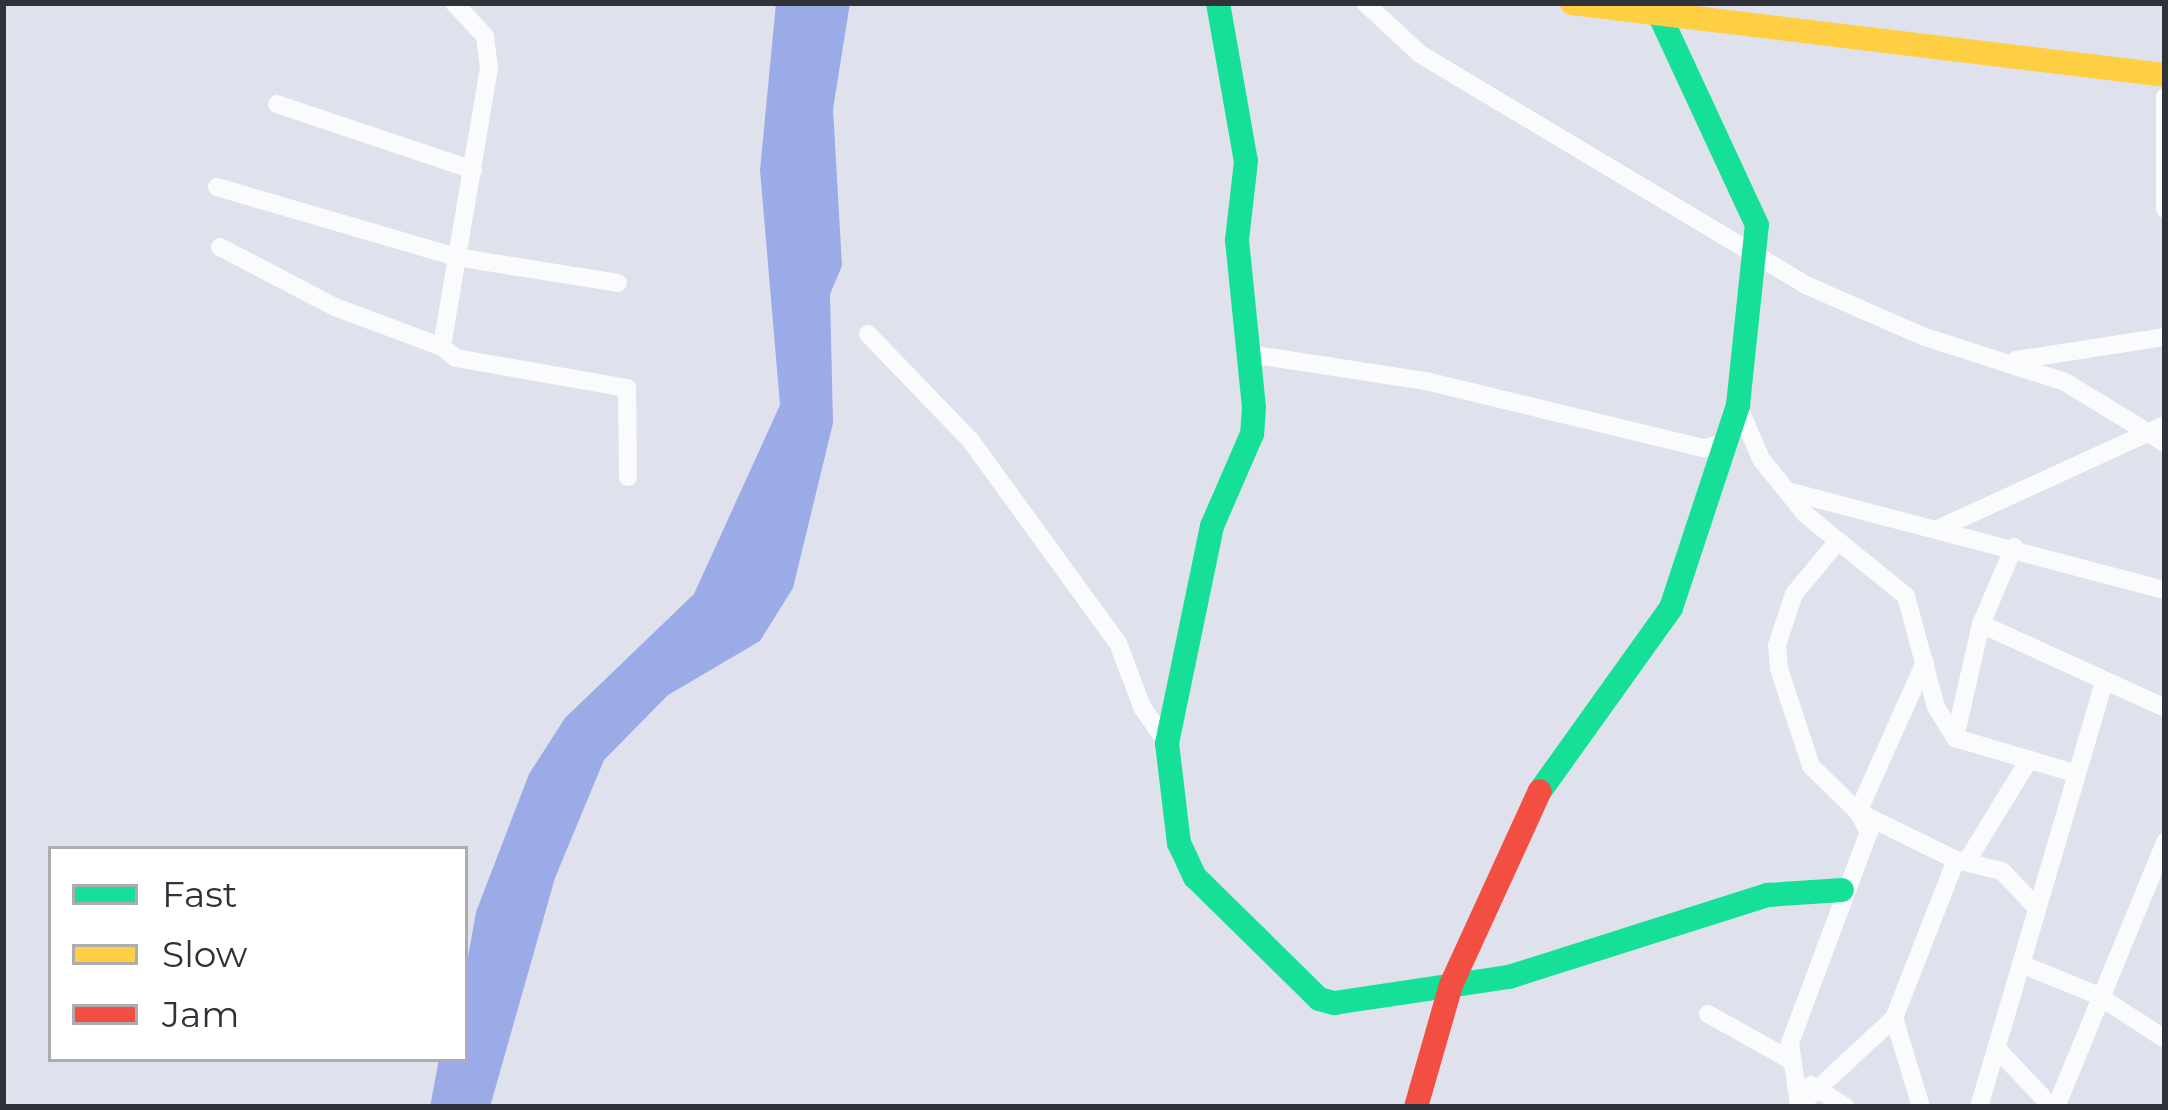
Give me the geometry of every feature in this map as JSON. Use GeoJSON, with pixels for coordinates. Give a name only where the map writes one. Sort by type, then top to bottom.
{"type":"FeatureCollection","features":[{"type":"Feature","properties":{"kind":"main road"},"geometry":{"type":"LineString","coordinates":[[1218,3],[1246,161],[1237,241],[1252,434],[1212,526],[1167,743],[1179,843],[1195,877],[1318,999],[1451,985],[1622,947],[1768,896],[1842,890]]}},
{"type":"Feature","properties":{"kind":"main road"},"geometry":{"type":"LineString","coordinates":[[1572,3],[2165,75]]}},
{"type":"Feature","properties":{"kind":"main road"},"geometry":{"type":"LineString","coordinates":[[1415,1107],[1451,985],[1530,806],[1671,608],[1738,405],[1757,226],[1660,14]]}},
{"type":"Feature","properties":{"kind":"street"},"geometry":{"type":"LineString","coordinates":[[442,347],[490,68],[485,36],[454,3]]}},
{"type":"Feature","properties":{"kind":"street"},"geometry":{"type":"LineString","coordinates":[[1365,3],[1420,54],[1756,255],[1925,337],[2014,361],[2160,434]]}},
{"type":"Feature","properties":{"kind":"street"},"geometry":{"type":"LineString","coordinates":[[2165,97],[2165,208]]}},
{"type":"Feature","properties":{"kind":"street"},"geometry":{"type":"LineString","coordinates":[[277,104],[473,170]]}},
{"type":"Feature","properties":{"kind":"street"},"geometry":{"type":"LineString","coordinates":[[217,187],[456,257],[618,283]]}},
{"type":"Feature","properties":{"kind":"street"},"geometry":{"type":"LineString","coordinates":[[220,247],[335,307],[442,347],[456,358],[627,388],[628,477]]}},
{"type":"Feature","properties":{"kind":"street"},"geometry":{"type":"LineString","coordinates":[[868,334],[971,441],[1118,643],[1142,707],[1167,743]]}},
{"type":"Feature","properties":{"kind":"street"},"geometry":{"type":"LineString","coordinates":[[2014,361],[2165,337]]}},
{"type":"Feature","properties":{"kind":"street"},"geometry":{"type":"LineString","coordinates":[[1249,354],[1426,380],[1704,448],[1724,443]]}},
{"type":"Feature","properties":{"kind":"street"},"geometry":{"type":"LineString","coordinates":[[1738,405],[1761,459],[1787,491],[1838,542],[1906,596],[1936,707],[1955,738],[2077,774]]}},
{"type":"Feature","properties":{"kind":"street"},"geometry":{"type":"LineString","coordinates":[[1942,527],[2160,434]]}},
{"type":"Feature","properties":{"kind":"street"},"geometry":{"type":"LineString","coordinates":[[1787,491],[1942,527],[2165,590]]}},
{"type":"Feature","properties":{"kind":"street"},"geometry":{"type":"LineString","coordinates":[[1803,1101],[1791,1052],[1842,890],[1869,832],[1858,812],[1811,766],[1779,669],[1777,645],[1794,594],[1838,542]]}},
{"type":"Feature","properties":{"kind":"street"},"geometry":{"type":"LineString","coordinates":[[1955,738],[1981,624],[2014,547]]}},
{"type":"Feature","properties":{"kind":"street"},"geometry":{"type":"LineString","coordinates":[[1981,624],[2165,708]]}},
{"type":"Feature","properties":{"kind":"street"},"geometry":{"type":"LineString","coordinates":[[1858,812],[1925,662]]}},
{"type":"Feature","properties":{"kind":"street"},"geometry":{"type":"LineString","coordinates":[[1979,1107],[2104,681]]}},
{"type":"Feature","properties":{"kind":"street"},"geometry":{"type":"LineString","coordinates":[[1803,1101],[1894,1018],[1961,861],[2030,760]]}},
{"type":"Feature","properties":{"kind":"street"},"geometry":{"type":"LineString","coordinates":[[1858,812],[1961,861],[2002,871],[2036,906]]}},
{"type":"Feature","properties":{"kind":"street"},"geometry":{"type":"LineString","coordinates":[[1999,1051],[2053,1106],[2165,842]]}},
{"type":"Feature","properties":{"kind":"street"},"geometry":{"type":"LineString","coordinates":[[2021,964],[2097,995],[2165,1039]]}},
{"type":"Feature","properties":{"kind":"street"},"geometry":{"type":"LineString","coordinates":[[1708,1014],[1791,1052]]}},
{"type":"Feature","properties":{"kind":"street"},"geometry":{"type":"LineString","coordinates":[[1894,1018],[1921,1107]]}},
{"type":"Feature","properties":{"kind":"street"},"geometry":{"type":"LineString","coordinates":[[1803,1101],[1846,1107]]}},
{"type":"Feature","properties":{"kind":"water"},"geometry":{"type":"Polygon","coordinates":[[[776,3],[850,3],[833,109],[842,266],[830,294],[833,423],[793,588],[760,641],[668,695],[604,760],[555,878],[490,1107],[430,1107],[438,1062],[468,1062],[468,957],[476,912],[529,774],[565,718],[694,594],[780,405],[760,170],[776,3]]]}},
{"type":"Feature","properties":{"kind":"traffic: fast"},"geometry":{"type":"LineString","coordinates":[[1218,3],[1246,161],[1237,240],[1254,407],[1252,434],[1212,526],[1167,743],[1179,843],[1195,877],[1319,999],[1334,1003],[1509,977],[1768,895],[1842,890]]}},
{"type":"Feature","properties":{"kind":"traffic: fast"},"geometry":{"type":"LineString","coordinates":[[1540,791],[1671,608],[1738,405],[1757,225],[1659,14]]}},
{"type":"Feature","properties":{"kind":"traffic: slow"},"geometry":{"type":"LineString","coordinates":[[1572,3],[2165,75]]}},
{"type":"Feature","properties":{"kind":"traffic: jam"},"geometry":{"type":"LineString","coordinates":[[1416,1107],[1451,985],[1540,791]]}}]}
